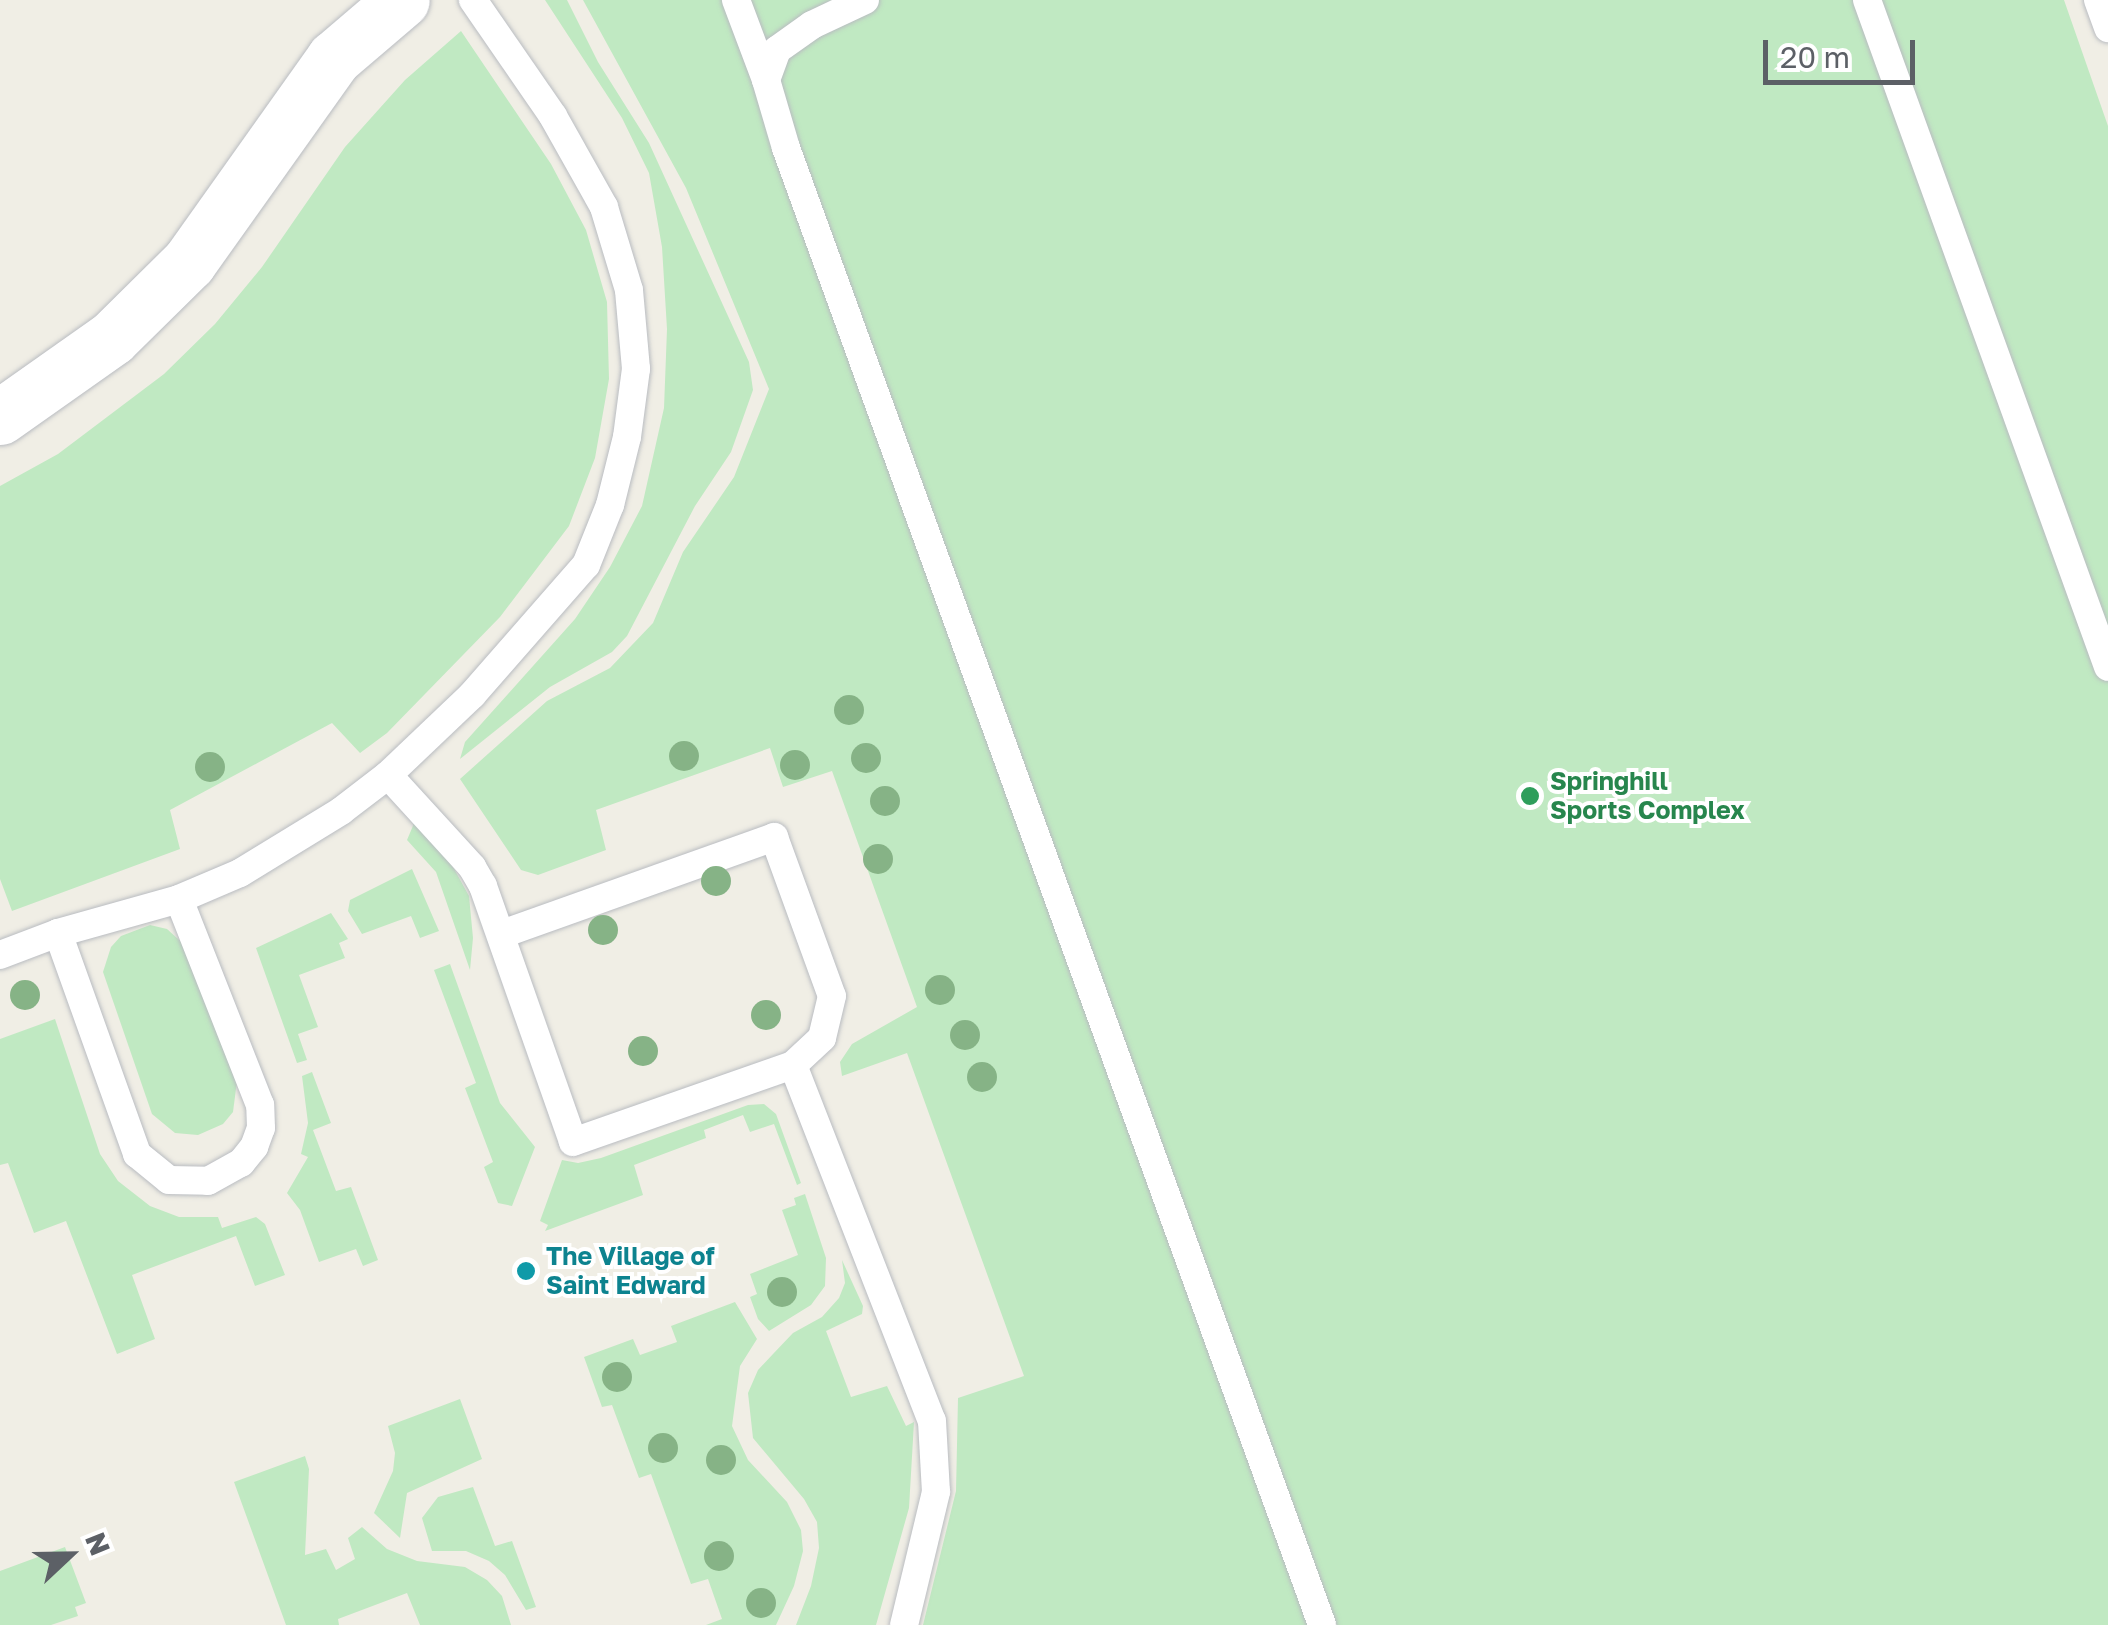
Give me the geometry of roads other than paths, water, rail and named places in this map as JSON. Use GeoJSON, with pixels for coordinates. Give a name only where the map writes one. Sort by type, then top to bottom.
{"type":"FeatureCollection","features":[{"type":"Feature","properties":{"kind":"street"},"geometry":{"type":"LineString","coordinates":[[0,417],[112,338],[189,262],[334,58],[402,0]]}},
{"type":"Feature","properties":{"kind":"lane"},"geometry":{"type":"LineString","coordinates":[[0,955],[58,934],[179,900],[273,854],[388,775],[534,630],[586,565],[610,505],[636,369],[629,290],[604,207],[553,116],[473,0]]}},
{"type":"Feature","properties":{"kind":"lane"},"geometry":{"type":"LineString","coordinates":[[736,0],[786,148],[1322,1625]]}},
{"type":"Feature","properties":{"kind":"lane"},"geometry":{"type":"LineString","coordinates":[[766,80],[778,50],[812,25],[865,0]]}},
{"type":"Feature","properties":{"kind":"lane"},"geometry":{"type":"LineString","coordinates":[[1867,0],[2108,667]]}},
{"type":"Feature","properties":{"kind":"lane"},"geometry":{"type":"LineString","coordinates":[[2098,0],[2108,28]]}},
{"type":"Feature","properties":{"kind":"lane"},"geometry":{"type":"LineString","coordinates":[[388,775],[472,867],[502,934],[573,1142],[793,1064],[822,1038],[832,996],[774,837],[502,934]]}},
{"type":"Feature","properties":{"kind":"lane"},"geometry":{"type":"LineString","coordinates":[[58,934],[137,1154],[169,1180],[208,1181],[241,1163],[254,1146],[262,1128],[260,1104],[179,900]]}},
{"type":"Feature","properties":{"kind":"lane"},"geometry":{"type":"LineString","coordinates":[[793,1064],[932,1421],[936,1492],[904,1625]]}},
{"type":"Feature","properties":{"kind":"place","name":"Springhill Sports Complex"},"geometry":{"type":"Point","coordinates":[1530,796]}},
{"type":"Feature","properties":{"kind":"place","name":"The Village of Saint Edward"},"geometry":{"type":"Point","coordinates":[526,1271]}}]}
